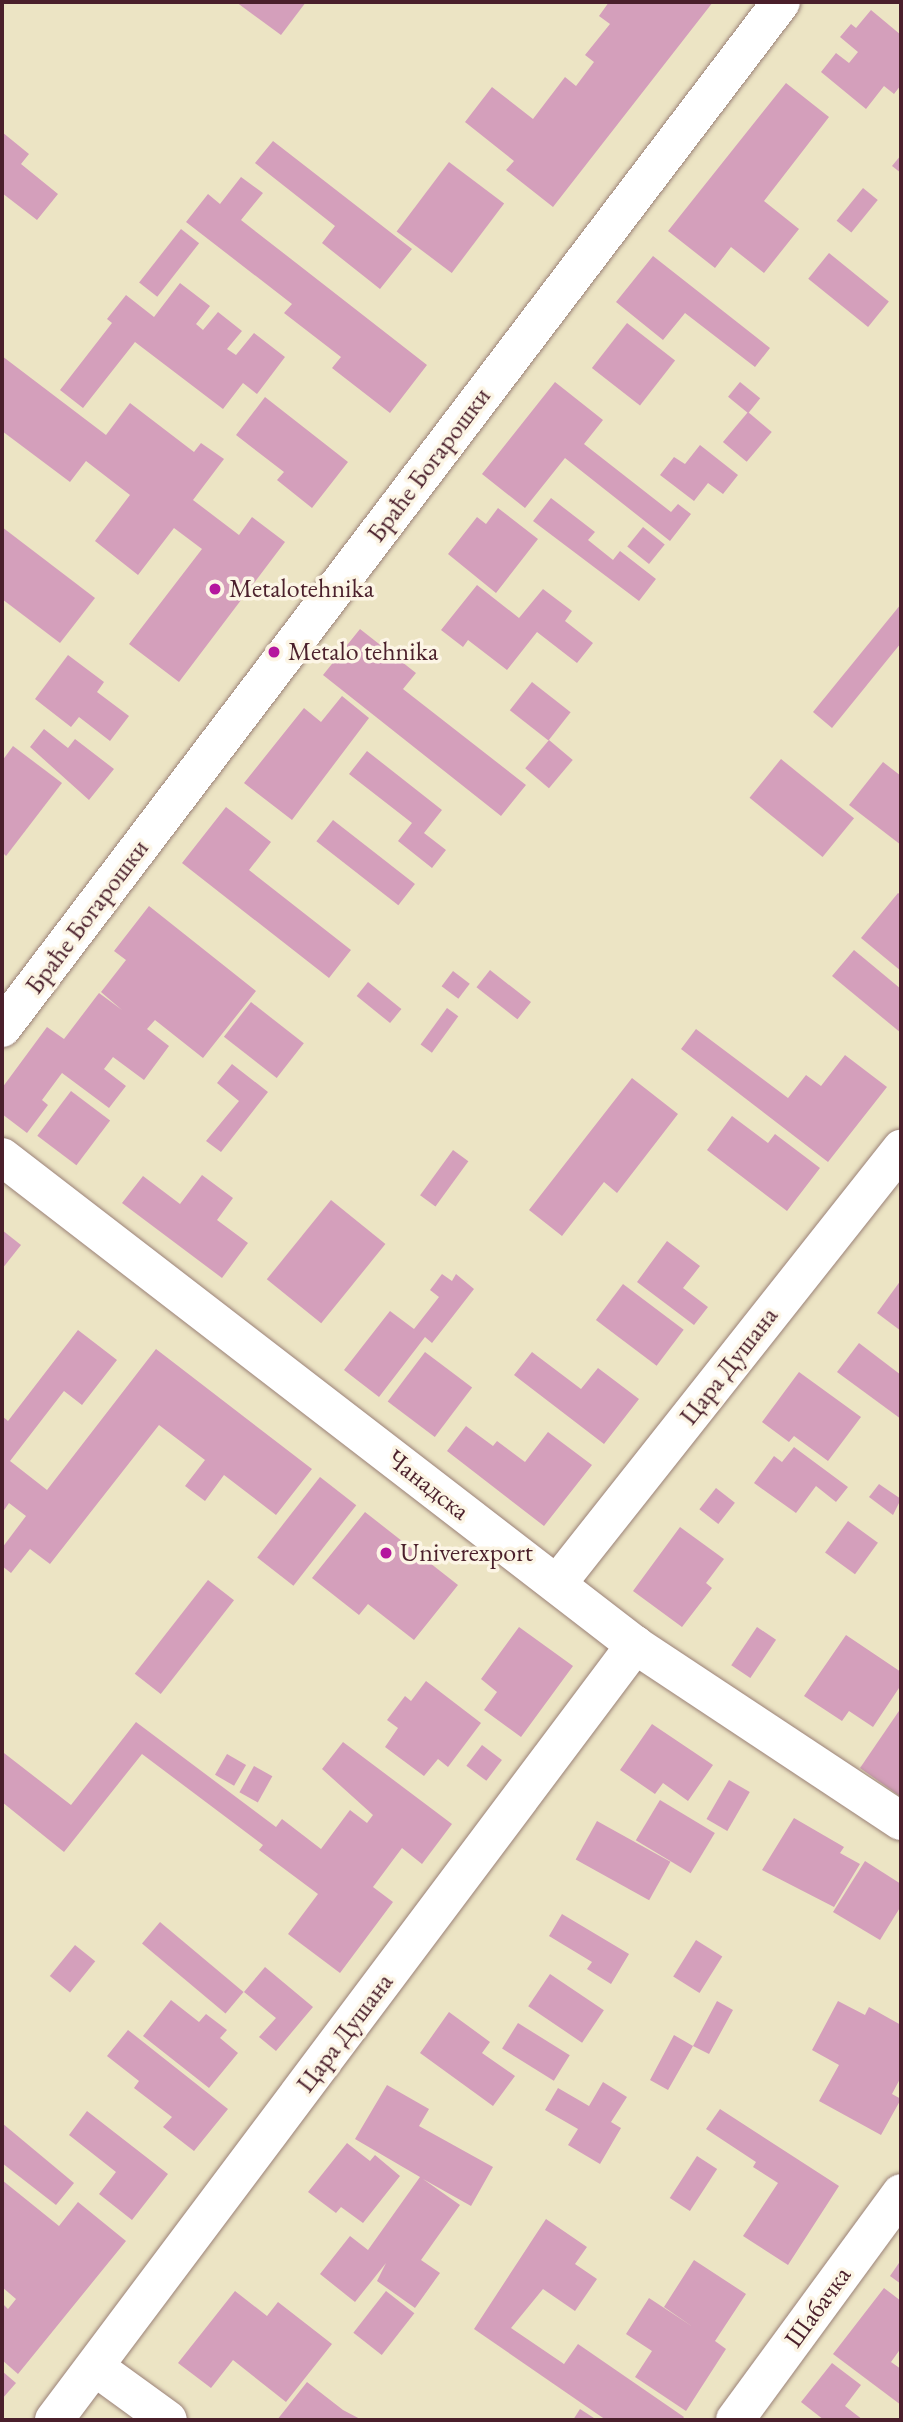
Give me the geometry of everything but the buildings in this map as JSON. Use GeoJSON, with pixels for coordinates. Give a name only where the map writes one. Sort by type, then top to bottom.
{"type":"FeatureCollection","features":[{"type":"Feature","properties":{"kind":"street","name":"Браће Богарошки"},"geometry":{"type":"LineString","coordinates":[[2,1028],[781,2]]}},
{"type":"Feature","properties":{"kind":"street","name":"Цара Душана"},"geometry":{"type":"LineString","coordinates":[[557,1584],[901,1149]]}},
{"type":"Feature","properties":{"kind":"street","name":"Чанадска"},"geometry":{"type":"LineString","coordinates":[[2,1157],[635,1645],[901,1821]]}},
{"type":"Feature","properties":{"kind":"street","name":"Цара Душана"},"geometry":{"type":"LineString","coordinates":[[54,2420],[635,1645]]}},
{"type":"Feature","properties":{"kind":"street","name":"Шабачка"},"geometry":{"type":"LineString","coordinates":[[735,2420],[901,2193]]}},
{"type":"Feature","properties":{"kind":"street"},"geometry":{"type":"LineString","coordinates":[[95,2367],[168,2420]]}},
{"type":"Feature","properties":{"kind":"place","name":"Metalotehnika"},"geometry":{"type":"Point","coordinates":[215,589]}},
{"type":"Feature","properties":{"kind":"place","name":"Metalo tehnika"},"geometry":{"type":"Point","coordinates":[274,652]}},
{"type":"Feature","properties":{"kind":"place","name":"Univerexport"},"geometry":{"type":"Point","coordinates":[386,1553]}}]}
